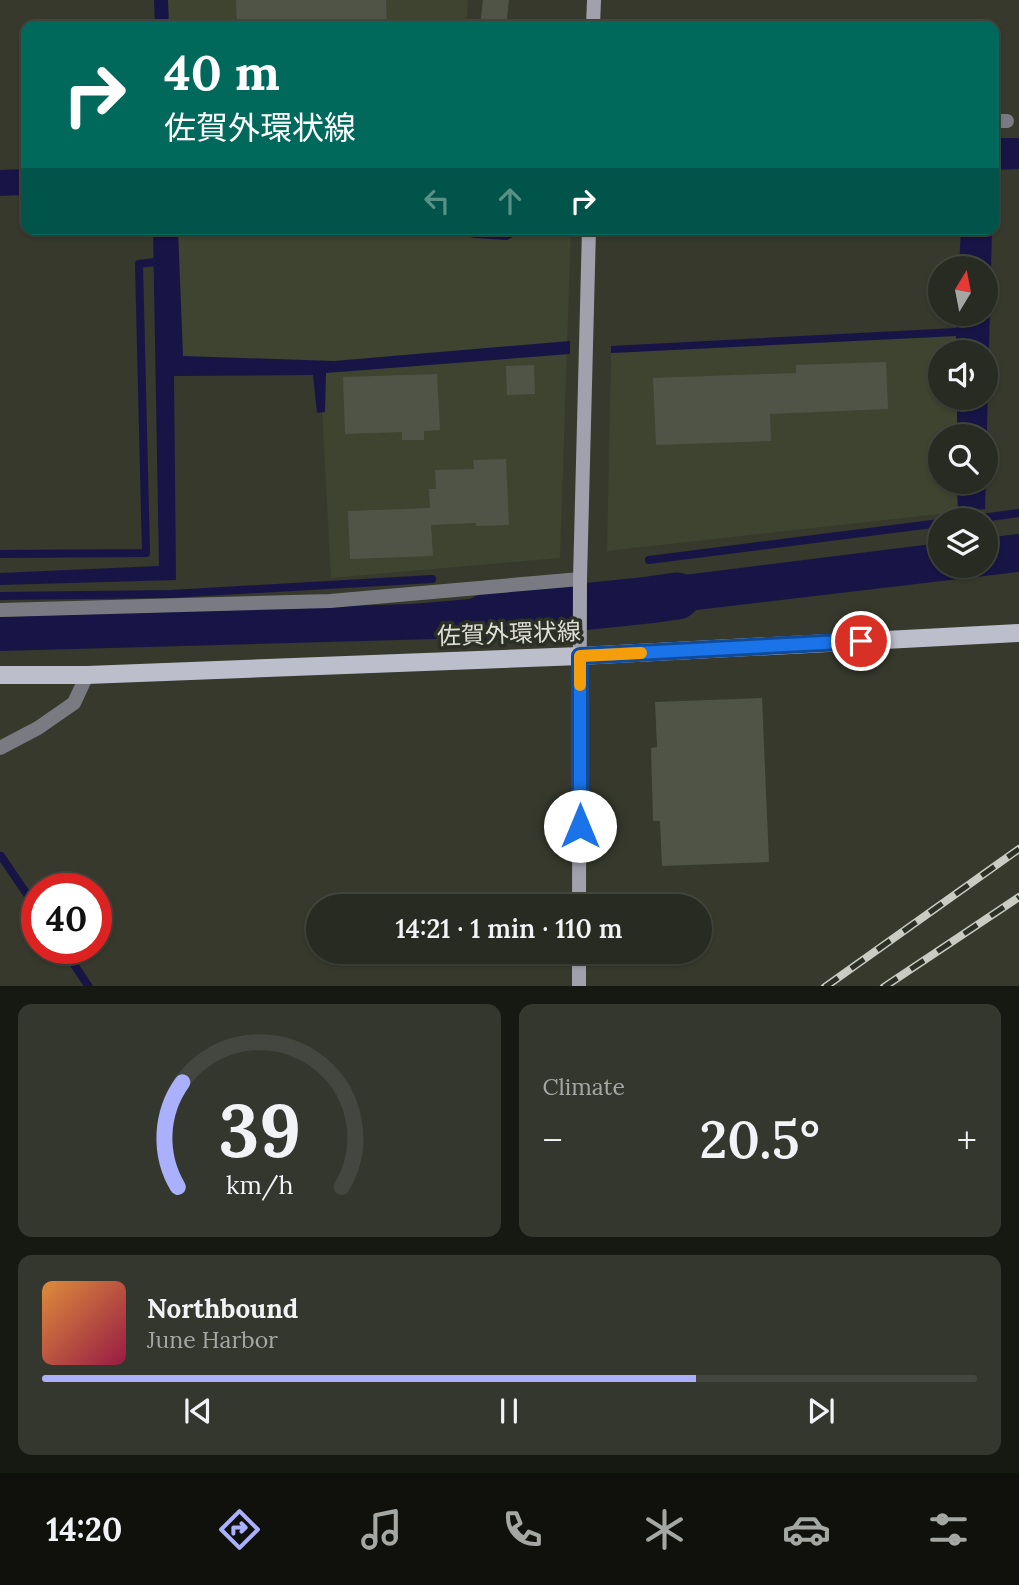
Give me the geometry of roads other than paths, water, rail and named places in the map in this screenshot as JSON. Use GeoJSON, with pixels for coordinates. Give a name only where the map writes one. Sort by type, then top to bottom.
{"type":"FeatureCollection","features":[{"type":"Feature","properties":{"kind":"main road","name":"佐賀外環状線"},"geometry":{"type":"LineString","coordinates":[[0,675],[87,675],[580,656],[1019,633]]}},
{"type":"Feature","properties":{"kind":"street"},"geometry":{"type":"LineString","coordinates":[[593,21],[594,0]]}},
{"type":"Feature","properties":{"kind":"street"},"geometry":{"type":"LineString","coordinates":[[579,894],[580,579],[589,235]]}},
{"type":"Feature","properties":{"kind":"street"},"geometry":{"type":"LineString","coordinates":[[0,610],[330,601],[580,579]]}},
{"type":"Feature","properties":{"kind":"street"},"geometry":{"type":"LineString","coordinates":[[0,747],[38,728],[74,704],[87,675]]}},
{"type":"Feature","properties":{"kind":"street"},"geometry":{"type":"LineString","coordinates":[[579,964],[579,986]]}},
{"type":"Feature","properties":{"kind":"waterway"},"geometry":{"type":"LineString","coordinates":[[0,554],[146,553],[139,264],[163,261]]}},
{"type":"Feature","properties":{"kind":"waterway"},"geometry":{"type":"LineString","coordinates":[[998,516],[1019,513]]}},
{"type":"Feature","properties":{"kind":"waterway"},"geometry":{"type":"LineString","coordinates":[[649,560],[928,525]]}},
{"type":"Feature","properties":{"kind":"waterway"},"geometry":{"type":"LineString","coordinates":[[0,596],[171,594],[432,579]]}},
{"type":"Feature","properties":{"kind":"waterway"},"geometry":{"type":"LineString","coordinates":[[486,617],[677,596]]}},
{"type":"Feature","properties":{"kind":"waterway"},"geometry":{"type":"LineString","coordinates":[[1,856],[21,885]]}},
{"type":"Feature","properties":{"kind":"waterway"},"geometry":{"type":"LineString","coordinates":[[74,964],[88,986]]}},
{"type":"Feature","properties":{"kind":"railway"},"geometry":{"type":"LineString","coordinates":[[826,986],[1019,849]]}},
{"type":"Feature","properties":{"kind":"railway"},"geometry":{"type":"LineString","coordinates":[[886,986],[1019,897]]}}]}
